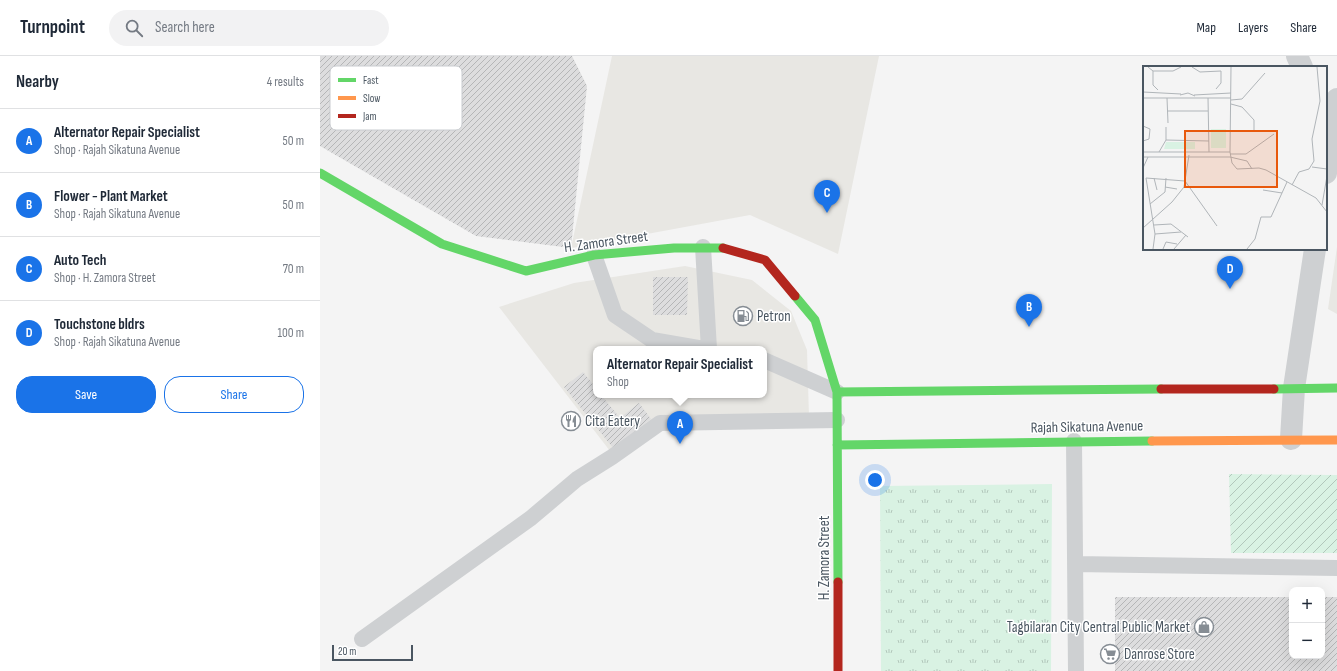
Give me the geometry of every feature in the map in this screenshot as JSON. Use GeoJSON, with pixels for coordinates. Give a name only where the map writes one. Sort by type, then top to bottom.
{"type":"FeatureCollection","features":[{"type":"Feature","properties":{"kind":"main road","name":"H. Zamora Street"},"geometry":{"type":"LineString","coordinates":[[320,174],[442,244],[526,271],[594,255],[703,247],[720,247],[765,260],[815,320],[837,392],[838,671]]}},
{"type":"Feature","properties":{"kind":"main road"},"geometry":{"type":"LineString","coordinates":[[837,392],[1337,388]]}},
{"type":"Feature","properties":{"kind":"main road","name":"Rajah Sikatuna Avenue"},"geometry":{"type":"LineString","coordinates":[[837,446],[1074,441],[1337,440]]}},
{"type":"Feature","properties":{"kind":"street"},"geometry":{"type":"LineString","coordinates":[[1297,56],[1302,66]]}},
{"type":"Feature","properties":{"kind":"street"},"geometry":{"type":"LineString","coordinates":[[1327,164],[1332,121],[1337,99]]}},
{"type":"Feature","properties":{"kind":"street"},"geometry":{"type":"LineString","coordinates":[[1291,439],[1294,388],[1314,250]]}},
{"type":"Feature","properties":{"kind":"lane"},"geometry":{"type":"LineString","coordinates":[[703,247],[709,346]]}},
{"type":"Feature","properties":{"kind":"lane"},"geometry":{"type":"LineString","coordinates":[[594,255],[615,315],[652,340],[687,346]]}},
{"type":"Feature","properties":{"kind":"lane"},"geometry":{"type":"LineString","coordinates":[[767,361],[837,392]]}},
{"type":"Feature","properties":{"kind":"lane"},"geometry":{"type":"LineString","coordinates":[[362,639],[531,518],[577,479],[612,457],[660,423],[837,420]]}},
{"type":"Feature","properties":{"kind":"lane"},"geometry":{"type":"LineString","coordinates":[[1074,441],[1076,671]]}},
{"type":"Feature","properties":{"kind":"lane"},"geometry":{"type":"LineString","coordinates":[[1075,564],[1337,568]]}},
{"type":"Feature","properties":{"kind":"shaded area"},"geometry":{"type":"Polygon","coordinates":[[[612,56],[879,56],[838,254],[750,215],[571,248],[612,56]]]}},
{"type":"Feature","properties":{"kind":"shaded area"},"geometry":{"type":"Polygon","coordinates":[[[1337,247],[1337,314],[1328,309],[1337,247]]]}},
{"type":"Feature","properties":{"kind":"shaded area"},"geometry":{"type":"Polygon","coordinates":[[[685,266],[752,280],[791,311],[807,350],[809,417],[658,418],[610,451],[499,307],[574,283],[685,266]]]}},
{"type":"Feature","properties":{"kind":"green space"},"geometry":{"type":"Polygon","coordinates":[[[1229,474],[1337,475],[1337,553],[1231,553],[1229,474]]]}},
{"type":"Feature","properties":{"kind":"green space"},"geometry":{"type":"Polygon","coordinates":[[[1052,484],[1051,671],[881,671],[880,486],[1052,484]]]}},
{"type":"Feature","properties":{"kind":"building"},"geometry":{"type":"Polygon","coordinates":[[[320,56],[572,56],[587,86],[571,248],[476,236],[320,146],[320,56]]]}},
{"type":"Feature","properties":{"kind":"building"},"geometry":{"type":"Polygon","coordinates":[[[653,277],[688,277],[687,315],[653,315],[653,277]]]}},
{"type":"Feature","properties":{"kind":"building"},"geometry":{"type":"Polygon","coordinates":[[[583,372],[593,384],[593,398],[603,398],[620,418],[639,403],[651,419],[613,448],[564,387],[583,372]]]}},
{"type":"Feature","properties":{"kind":"building","name":"Tagbilaran City Central Public Market"},"geometry":{"type":"Polygon","coordinates":[[[1115,597],[1289,597],[1289,659],[1325,659],[1325,597],[1337,597],[1337,671],[1115,671],[1115,597]]]}},
{"type":"Feature","properties":{"kind":"traffic: fast"},"geometry":{"type":"LineString","coordinates":[[320,173],[442,244],[526,271],[594,255],[674,248],[723,248]]}},
{"type":"Feature","properties":{"kind":"traffic: fast"},"geometry":{"type":"LineString","coordinates":[[795,296],[815,320],[837,392],[838,582]]}},
{"type":"Feature","properties":{"kind":"traffic: fast"},"geometry":{"type":"LineString","coordinates":[[1274,389],[1337,388]]}},
{"type":"Feature","properties":{"kind":"traffic: fast"},"geometry":{"type":"LineString","coordinates":[[837,392],[1161,389]]}},
{"type":"Feature","properties":{"kind":"traffic: fast"},"geometry":{"type":"LineString","coordinates":[[837,445],[1152,441]]}},
{"type":"Feature","properties":{"kind":"traffic: slow"},"geometry":{"type":"LineString","coordinates":[[1152,441],[1337,440]]}},
{"type":"Feature","properties":{"kind":"traffic: jam"},"geometry":{"type":"LineString","coordinates":[[723,248],[765,260],[795,296]]}},
{"type":"Feature","properties":{"kind":"traffic: jam"},"geometry":{"type":"LineString","coordinates":[[1161,389],[1274,389]]}},
{"type":"Feature","properties":{"kind":"traffic: jam"},"geometry":{"type":"LineString","coordinates":[[838,582],[838,671]]}},
{"type":"Feature","properties":{"kind":"place","name":"Auto Tech"},"geometry":{"type":"Point","coordinates":[827,213]}},
{"type":"Feature","properties":{"kind":"place","name":"Touchstone bldrs"},"geometry":{"type":"Point","coordinates":[1230,289]}},
{"type":"Feature","properties":{"kind":"place","name":"Petron"},"geometry":{"type":"Point","coordinates":[743,316]}},
{"type":"Feature","properties":{"kind":"place","name":"Flower - Plant Market"},"geometry":{"type":"Point","coordinates":[1029,327]}},
{"type":"Feature","properties":{"kind":"place","name":"Cita Eatery"},"geometry":{"type":"Point","coordinates":[571,421]}},
{"type":"Feature","properties":{"kind":"place","name":"Alternator Repair Specialist"},"geometry":{"type":"Point","coordinates":[680,444]}},
{"type":"Feature","properties":{"kind":"place","name":"Tagbilaran City Central Public Market"},"geometry":{"type":"Point","coordinates":[1204,627]}},
{"type":"Feature","properties":{"kind":"place","name":"Danrose Store"},"geometry":{"type":"Point","coordinates":[1110,654]}}]}
